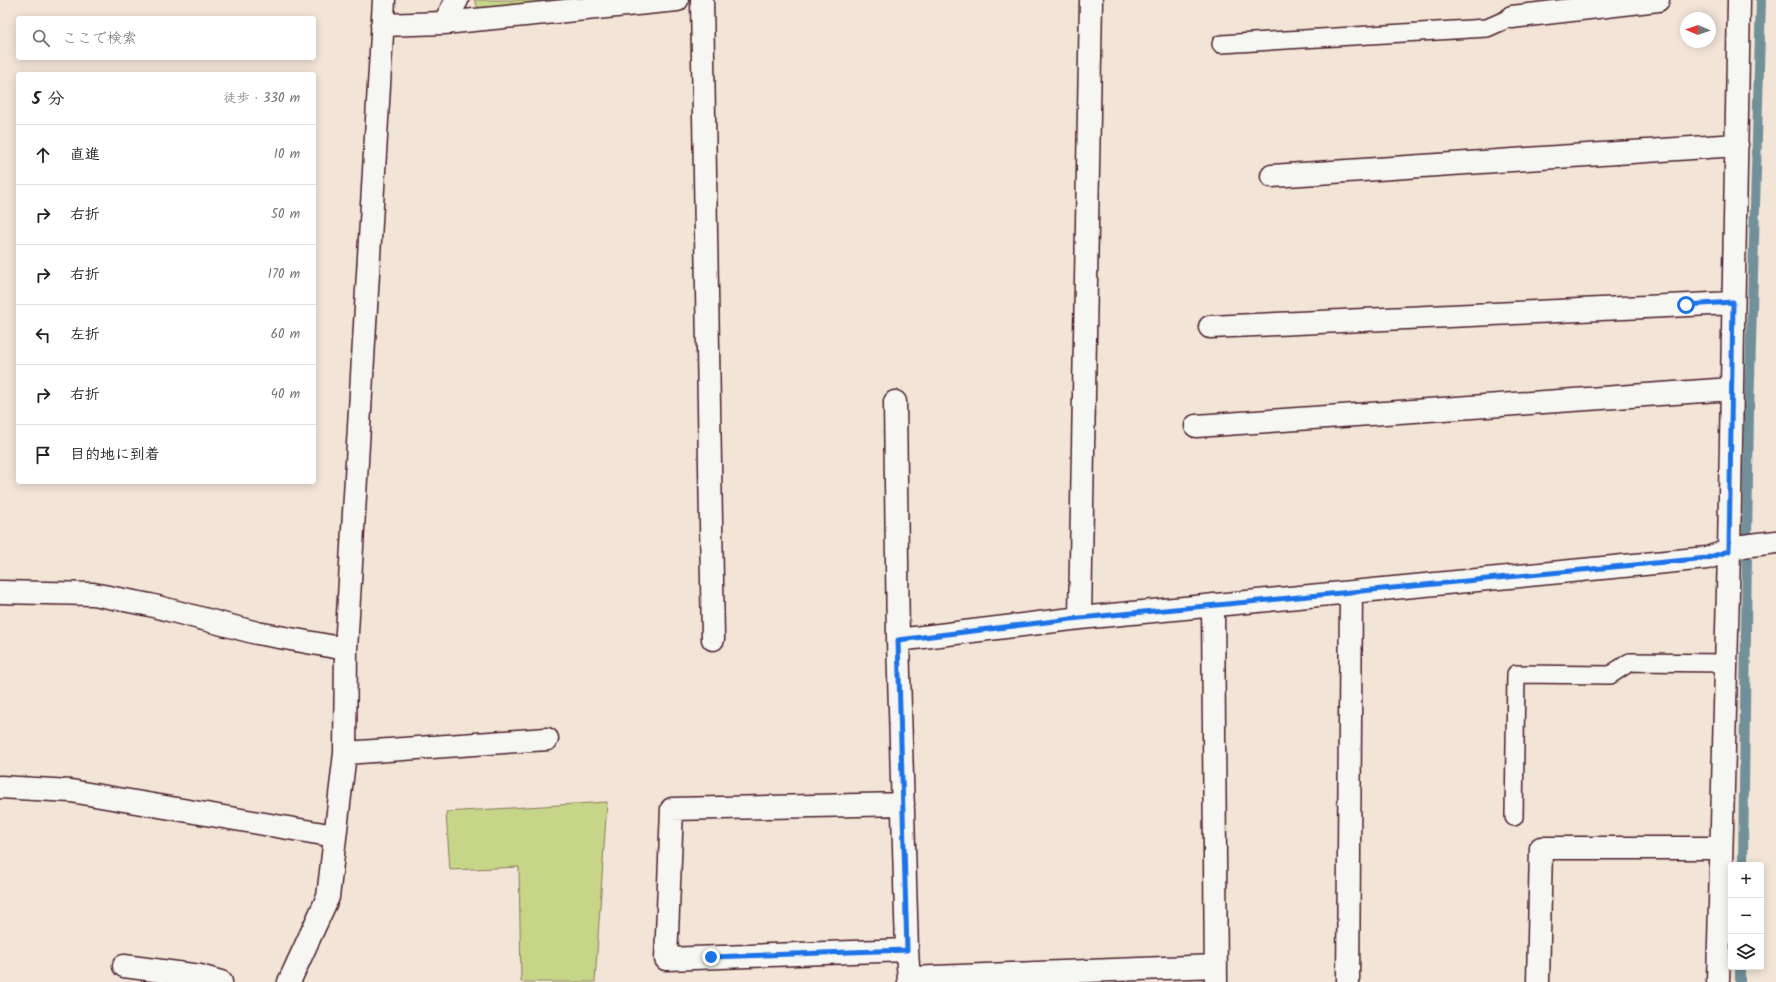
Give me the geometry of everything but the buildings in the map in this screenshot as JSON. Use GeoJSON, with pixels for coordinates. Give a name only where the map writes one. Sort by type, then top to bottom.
{"type":"FeatureCollection","features":[{"type":"Feature","properties":{"kind":"street"},"geometry":{"type":"LineString","coordinates":[[289,982],[328,897],[345,753],[346,649],[384,0]]}},
{"type":"Feature","properties":{"kind":"street"},"geometry":{"type":"LineString","coordinates":[[444,23],[457,0]]}},
{"type":"Feature","properties":{"kind":"street"},"geometry":{"type":"LineString","coordinates":[[382,25],[444,23],[677,0]]}},
{"type":"Feature","properties":{"kind":"street"},"geometry":{"type":"LineString","coordinates":[[702,0],[712,639]]}},
{"type":"Feature","properties":{"kind":"street"},"geometry":{"type":"LineString","coordinates":[[1080,618],[1091,0]]}},
{"type":"Feature","properties":{"kind":"street"},"geometry":{"type":"LineString","coordinates":[[1512,16],[1658,0]]}},
{"type":"Feature","properties":{"kind":"street"},"geometry":{"type":"LineString","coordinates":[[1718,982],[1729,551],[1739,0]]}},
{"type":"Feature","properties":{"kind":"street"},"geometry":{"type":"LineString","coordinates":[[1272,176],[1737,145]]}},
{"type":"Feature","properties":{"kind":"street"},"geometry":{"type":"LineString","coordinates":[[1210,327],[1733,302]]}},
{"type":"Feature","properties":{"kind":"street"},"geometry":{"type":"LineString","coordinates":[[1196,426],[1732,389]]}},
{"type":"Feature","properties":{"kind":"street"},"geometry":{"type":"LineString","coordinates":[[894,402],[898,640],[909,980],[1216,974],[1213,606]]}},
{"type":"Feature","properties":{"kind":"street"},"geometry":{"type":"LineString","coordinates":[[898,640],[1080,618],[1707,558],[1743,546],[1776,542]]}},
{"type":"Feature","properties":{"kind":"street"},"geometry":{"type":"LineString","coordinates":[[0,592],[93,594],[150,605],[258,633],[346,649]]}},
{"type":"Feature","properties":{"kind":"street"},"geometry":{"type":"LineString","coordinates":[[1348,982],[1351,592]]}},
{"type":"Feature","properties":{"kind":"street"},"geometry":{"type":"LineString","coordinates":[[345,753],[547,739]]}},
{"type":"Feature","properties":{"kind":"street"},"geometry":{"type":"LineString","coordinates":[[0,787],[71,791],[335,836]]}},
{"type":"Feature","properties":{"kind":"street"},"geometry":{"type":"LineString","coordinates":[[903,804],[672,809],[666,959],[907,950]]}},
{"type":"Feature","properties":{"kind":"street"},"geometry":{"type":"LineString","coordinates":[[1538,982],[1541,848],[1721,848]]}},
{"type":"Feature","properties":{"kind":"street"},"geometry":{"type":"LineString","coordinates":[[124,966],[200,976],[221,982]]}},
{"type":"Feature","properties":{"kind":"lane"},"geometry":{"type":"LineString","coordinates":[[1221,44],[1487,28],[1512,16]]}},
{"type":"Feature","properties":{"kind":"lane"},"geometry":{"type":"LineString","coordinates":[[1514,816],[1516,674],[1610,675],[1630,662],[1726,663]]}},
{"type":"Feature","properties":{"kind":"green space"},"geometry":{"type":"Polygon","coordinates":[[[474,0],[561,0],[479,9],[474,0]]]}},
{"type":"Feature","properties":{"kind":"green space"},"geometry":{"type":"Polygon","coordinates":[[[607,802],[595,982],[521,982],[519,867],[450,870],[446,812],[607,802]]]}},
{"type":"Feature","properties":{"kind":"waterway"},"geometry":{"type":"LineString","coordinates":[[1747,540],[1749,412],[1761,0]]}},
{"type":"Feature","properties":{"kind":"waterway"},"geometry":{"type":"LineString","coordinates":[[1743,862],[1747,554]]}},
{"type":"Feature","properties":{"kind":"waterway"},"geometry":{"type":"LineString","coordinates":[[1740,970],[1740,982]]}},
{"type":"Feature","properties":{"kind":"route"},"geometry":{"type":"LineString","coordinates":[[711,957],[907,950],[898,640],[1080,618],[1707,558],[1729,551],[1733,302],[1686,305]]}}]}
